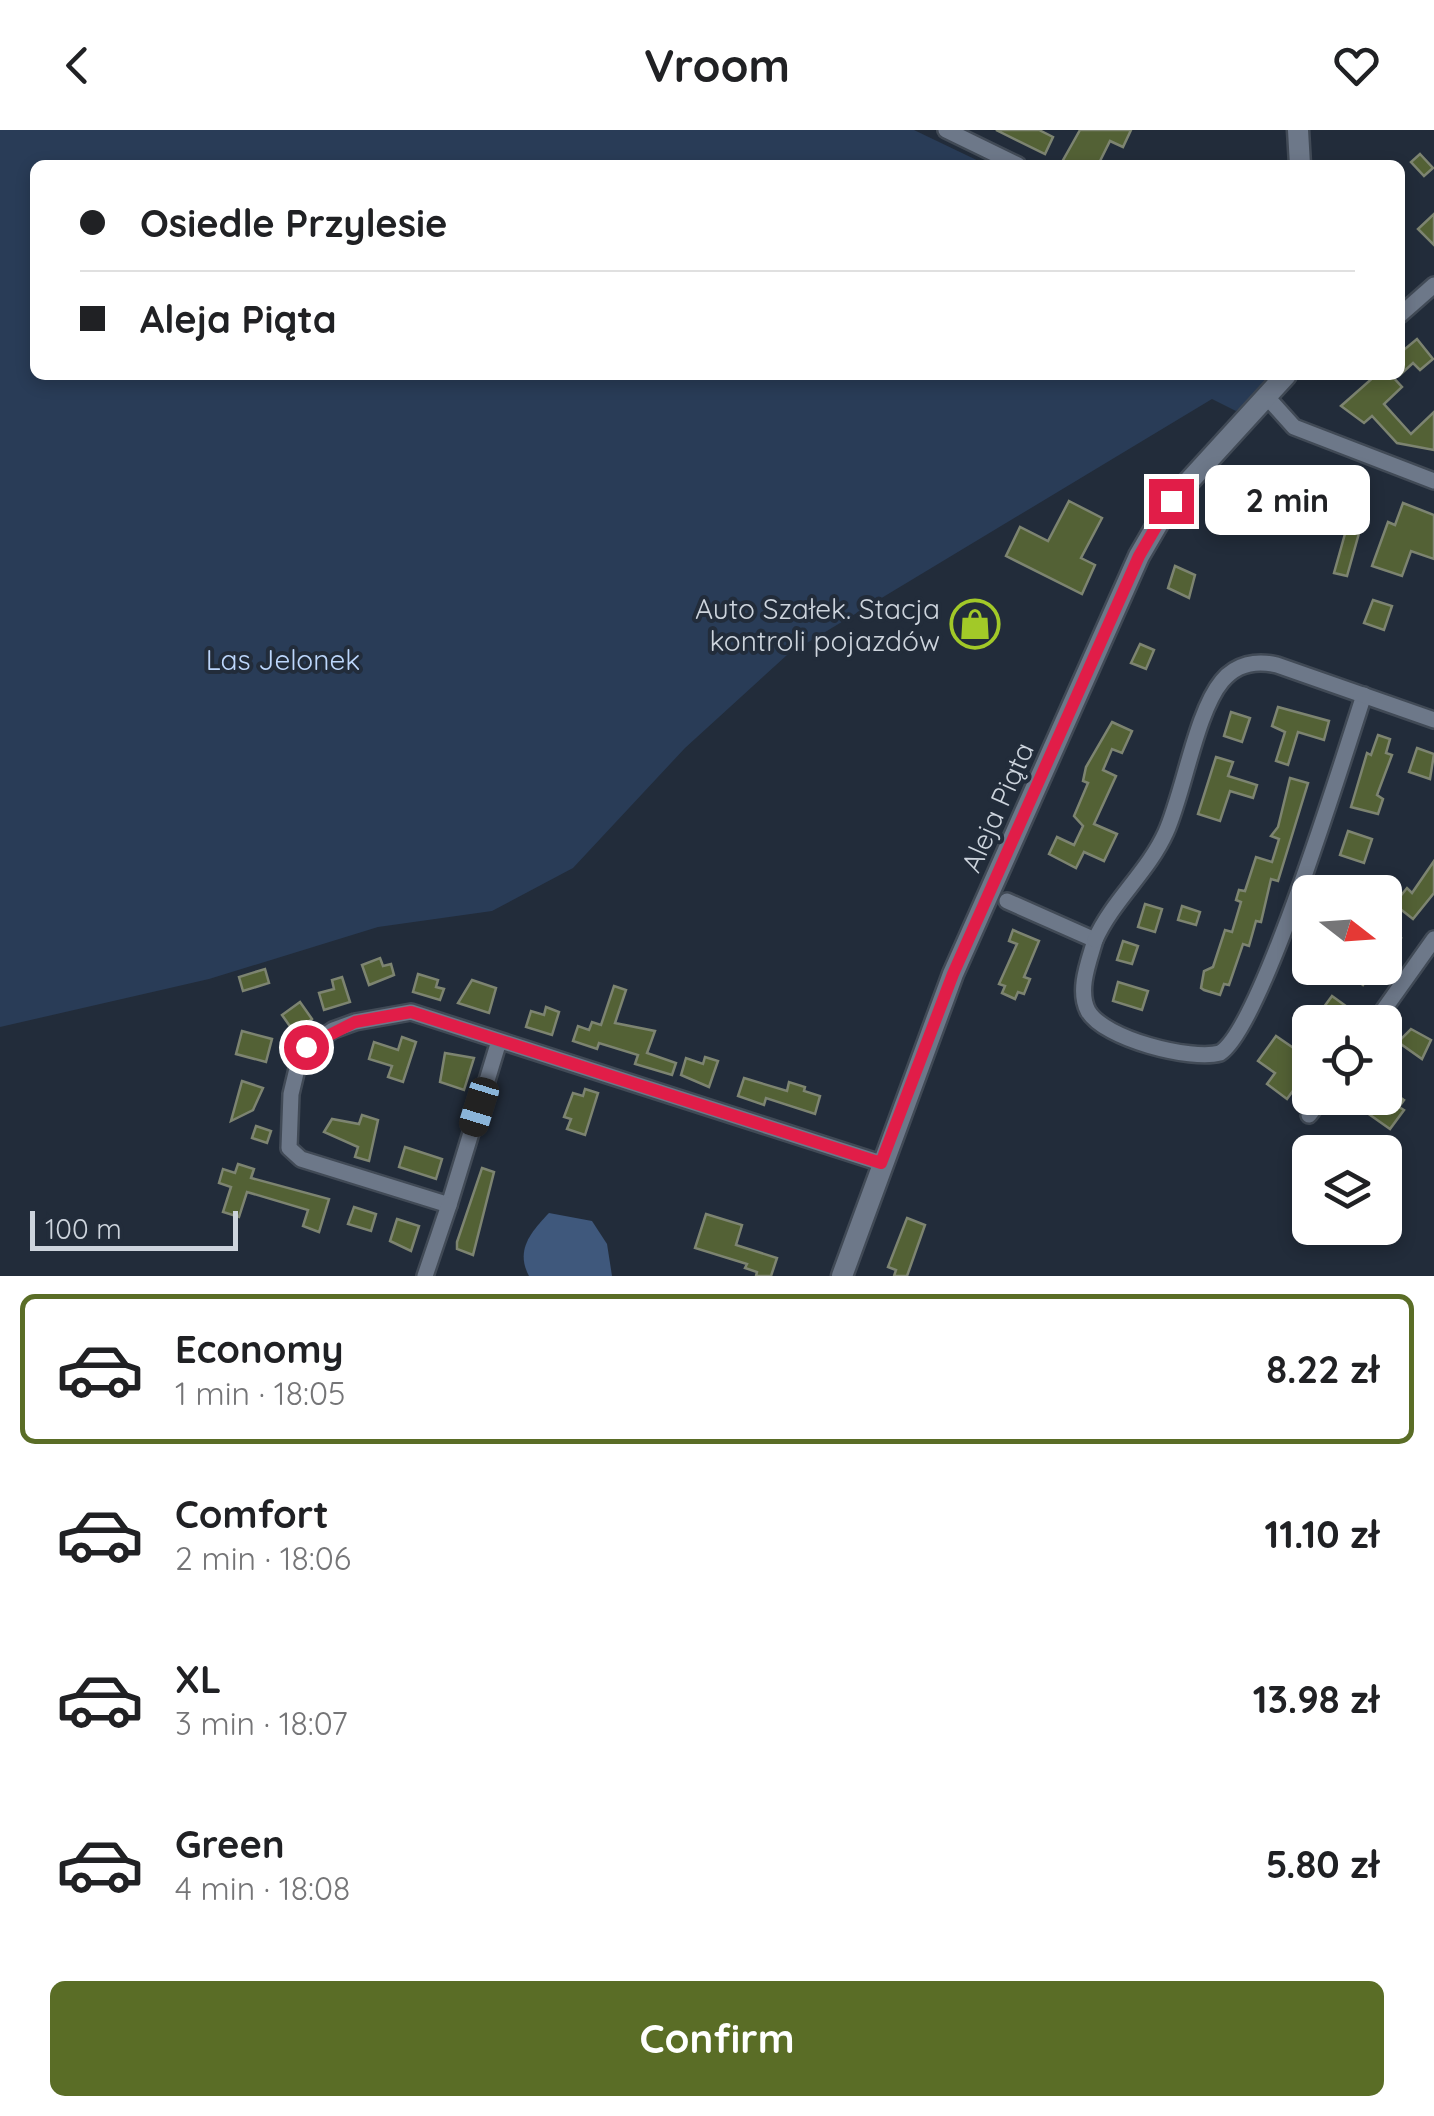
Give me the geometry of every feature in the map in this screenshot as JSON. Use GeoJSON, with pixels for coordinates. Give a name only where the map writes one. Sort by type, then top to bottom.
{"type":"FeatureCollection","features":[{"type":"Feature","properties":{"kind":"street"},"geometry":{"type":"LineString","coordinates":[[946,130],[1008,160]]}},
{"type":"Feature","properties":{"kind":"street"},"geometry":{"type":"LineString","coordinates":[[1298,130],[1300,160]]}},
{"type":"Feature","properties":{"kind":"street"},"geometry":{"type":"LineString","coordinates":[[1405,311],[1434,285]]}},
{"type":"Feature","properties":{"kind":"street","name":"Aleja Piąta"},"geometry":{"type":"LineString","coordinates":[[842,1276],[953,974],[1139,556],[1171,501],[1282,380]]}},
{"type":"Feature","properties":{"kind":"street"},"geometry":{"type":"LineString","coordinates":[[1268,397],[1294,427],[1434,481]]}},
{"type":"Feature","properties":{"kind":"street"},"geometry":{"type":"LineString","coordinates":[[1364,695],[1288,920],[1244,1026],[1227,1048],[1192,1057],[1115,1033],[1099,1023],[1084,1000],[1095,940],[1117,901],[1160,845],[1214,694],[1233,670],[1266,662],[1364,695],[1434,720]]}},
{"type":"Feature","properties":{"kind":"street"},"geometry":{"type":"LineString","coordinates":[[1007,902],[1095,940]]}},
{"type":"Feature","properties":{"kind":"street"},"geometry":{"type":"LineString","coordinates":[[1387,1005],[1434,939]]}},
{"type":"Feature","properties":{"kind":"street"},"geometry":{"type":"LineString","coordinates":[[448,1205],[292,1153],[288,1134],[298,1060],[306,1047],[333,1030],[400,1010],[881,1163]]}},
{"type":"Feature","properties":{"kind":"street"},"geometry":{"type":"LineString","coordinates":[[425,1276],[499,1042]]}},
{"type":"Feature","properties":{"kind":"green space","name":"Las Jelonek"},"geometry":{"type":"Polygon","coordinates":[[[0,130],[914,130],[977,160],[30,160],[30,380],[1272,380],[1236,411],[1212,399],[787,655],[685,748],[573,868],[492,911],[378,927],[209,979],[0,1027],[0,130]]]}},
{"type":"Feature","properties":{"kind":"shaded area"},"geometry":{"type":"Polygon","coordinates":[[[549,1213],[592,1221],[607,1244],[612,1276],[529,1276],[524,1250],[531,1234],[549,1213]]]}},
{"type":"Feature","properties":{"kind":"building"},"geometry":{"type":"Polygon","coordinates":[[[996,130],[1039,130],[1053,137],[1045,154],[996,130]]]}},
{"type":"Feature","properties":{"kind":"building"},"geometry":{"type":"Polygon","coordinates":[[[1080,130],[1131,130],[1123,147],[1110,141],[1100,160],[1063,160],[1080,130]]]}},
{"type":"Feature","properties":{"kind":"building"},"geometry":{"type":"Polygon","coordinates":[[[1420,154],[1433,168],[1424,176],[1411,162],[1420,154]]]}},
{"type":"Feature","properties":{"kind":"building"},"geometry":{"type":"Polygon","coordinates":[[[1434,214],[1434,245],[1418,229],[1434,214]]]}},
{"type":"Feature","properties":{"kind":"building"},"geometry":{"type":"Polygon","coordinates":[[[1417,339],[1433,359],[1420,370],[1413,363],[1405,370],[1405,349],[1417,339]]]}},
{"type":"Feature","properties":{"kind":"building"},"geometry":{"type":"Polygon","coordinates":[[[1370,380],[1396,380],[1402,387],[1384,404],[1411,434],[1434,412],[1434,450],[1397,443],[1372,416],[1364,423],[1341,406],[1370,380]]]}},
{"type":"Feature","properties":{"kind":"building"},"geometry":{"type":"Polygon","coordinates":[[[1069,501],[1102,518],[1081,558],[1095,565],[1082,594],[1006,556],[1020,527],[1048,541],[1069,501]]]}},
{"type":"Feature","properties":{"kind":"building"},"geometry":{"type":"Polygon","coordinates":[[[1403,503],[1434,515],[1434,559],[1411,551],[1402,576],[1372,566],[1388,522],[1395,525],[1403,503]]]}},
{"type":"Feature","properties":{"kind":"building"},"geometry":{"type":"Polygon","coordinates":[[[1350,516],[1363,519],[1347,576],[1334,573],[1350,516]]]}},
{"type":"Feature","properties":{"kind":"building"},"geometry":{"type":"Polygon","coordinates":[[[1175,566],[1195,575],[1189,598],[1168,588],[1175,566]]]}},
{"type":"Feature","properties":{"kind":"building"},"geometry":{"type":"Polygon","coordinates":[[[1373,600],[1392,606],[1384,630],[1364,623],[1373,600]]]}},
{"type":"Feature","properties":{"kind":"building"},"geometry":{"type":"Polygon","coordinates":[[[1140,644],[1154,650],[1146,669],[1131,663],[1140,644]]]}},
{"type":"Feature","properties":{"kind":"building"},"geometry":{"type":"Polygon","coordinates":[[[1278,707],[1329,721],[1324,740],[1298,732],[1288,765],[1276,761],[1285,732],[1272,726],[1278,707]]]}},
{"type":"Feature","properties":{"kind":"building"},"geometry":{"type":"Polygon","coordinates":[[[1231,712],[1250,718],[1242,742],[1224,736],[1231,712]]]}},
{"type":"Feature","properties":{"kind":"building"},"geometry":{"type":"Polygon","coordinates":[[[1112,722],[1132,731],[1122,753],[1112,749],[1103,770],[1116,776],[1094,824],[1117,834],[1104,861],[1084,852],[1076,868],[1049,854],[1057,837],[1074,845],[1083,826],[1074,816],[1088,783],[1083,781],[1086,767],[1112,722]]]}},
{"type":"Feature","properties":{"kind":"building"},"geometry":{"type":"Polygon","coordinates":[[[1378,735],[1390,739],[1386,753],[1392,755],[1377,795],[1383,799],[1378,814],[1351,807],[1367,753],[1371,755],[1378,735]]]}},
{"type":"Feature","properties":{"kind":"building"},"geometry":{"type":"Polygon","coordinates":[[[1417,748],[1434,754],[1430,779],[1409,772],[1417,748]]]}},
{"type":"Feature","properties":{"kind":"building"},"geometry":{"type":"Polygon","coordinates":[[[1216,757],[1233,762],[1228,776],[1257,785],[1253,798],[1230,791],[1220,821],[1198,814],[1216,757]]]}},
{"type":"Feature","properties":{"kind":"building"},"geometry":{"type":"Polygon","coordinates":[[[1290,778],[1308,783],[1278,881],[1271,879],[1261,922],[1256,921],[1249,946],[1243,944],[1229,985],[1224,984],[1220,995],[1204,990],[1204,971],[1213,967],[1225,930],[1232,932],[1241,902],[1236,900],[1239,890],[1245,891],[1256,857],[1272,862],[1279,839],[1271,836],[1278,827],[1290,778]]]}},
{"type":"Feature","properties":{"kind":"building"},"geometry":{"type":"Polygon","coordinates":[[[1348,831],[1372,839],[1364,863],[1340,855],[1348,831]]]}},
{"type":"Feature","properties":{"kind":"building"},"geometry":{"type":"Polygon","coordinates":[[[1434,861],[1434,893],[1413,919],[1402,910],[1402,894],[1407,888],[1412,893],[1434,861]]]}},
{"type":"Feature","properties":{"kind":"building"},"geometry":{"type":"Polygon","coordinates":[[[1145,904],[1162,909],[1155,932],[1138,927],[1145,904]]]}},
{"type":"Feature","properties":{"kind":"building"},"geometry":{"type":"Polygon","coordinates":[[[1182,906],[1200,912],[1196,925],[1178,920],[1182,906]]]}},
{"type":"Feature","properties":{"kind":"building"},"geometry":{"type":"Polygon","coordinates":[[[1013,930],[1039,941],[1024,977],[1030,979],[1024,994],[1018,992],[1015,999],[1002,993],[1005,986],[999,984],[1017,944],[1009,941],[1013,930]]]}},
{"type":"Feature","properties":{"kind":"building"},"geometry":{"type":"Polygon","coordinates":[[[1123,941],[1138,946],[1132,964],[1117,960],[1123,941]]]}},
{"type":"Feature","properties":{"kind":"building"},"geometry":{"type":"Polygon","coordinates":[[[380,958],[383,966],[391,964],[394,975],[369,985],[362,965],[380,958]]]}},
{"type":"Feature","properties":{"kind":"building"},"geometry":{"type":"Polygon","coordinates":[[[265,969],[269,983],[243,991],[239,977],[265,969]]]}},
{"type":"Feature","properties":{"kind":"building"},"geometry":{"type":"Polygon","coordinates":[[[418,974],[438,980],[436,987],[444,989],[440,1000],[413,992],[418,974]]]}},
{"type":"Feature","properties":{"kind":"building"},"geometry":{"type":"Polygon","coordinates":[[[342,977],[350,1002],[324,1010],[319,993],[334,989],[332,980],[342,977]]]}},
{"type":"Feature","properties":{"kind":"building"},"geometry":{"type":"Polygon","coordinates":[[[472,980],[496,988],[489,1013],[458,1003],[472,980]]]}},
{"type":"Feature","properties":{"kind":"building"},"geometry":{"type":"Polygon","coordinates":[[[1118,982],[1148,991],[1142,1010],[1113,1001],[1118,982]]]}},
{"type":"Feature","properties":{"kind":"building"},"geometry":{"type":"Polygon","coordinates":[[[614,986],[626,990],[615,1023],[655,1031],[647,1053],[676,1063],[672,1075],[635,1064],[638,1055],[599,1043],[597,1049],[573,1041],[578,1026],[589,1030],[592,1022],[601,1025],[614,986]]]}},
{"type":"Feature","properties":{"kind":"building"},"geometry":{"type":"Polygon","coordinates":[[[1332,996],[1344,1005],[1325,1005],[1332,996]]]}},
{"type":"Feature","properties":{"kind":"building"},"geometry":{"type":"Polygon","coordinates":[[[300,1002],[312,1019],[294,1032],[282,1015],[300,1002]]]}},
{"type":"Feature","properties":{"kind":"building"},"geometry":{"type":"Polygon","coordinates":[[[546,1007],[559,1012],[552,1035],[526,1027],[531,1011],[544,1015],[546,1007]]]}},
{"type":"Feature","properties":{"kind":"building"},"geometry":{"type":"Polygon","coordinates":[[[1411,1029],[1431,1040],[1422,1059],[1402,1045],[1402,1038],[1411,1029]]]}},
{"type":"Feature","properties":{"kind":"building"},"geometry":{"type":"Polygon","coordinates":[[[242,1031],[272,1039],[266,1062],[236,1054],[242,1031]]]}},
{"type":"Feature","properties":{"kind":"building"},"geometry":{"type":"Polygon","coordinates":[[[1276,1036],[1292,1047],[1292,1092],[1287,1099],[1267,1084],[1275,1073],[1258,1061],[1276,1036]]]}},
{"type":"Feature","properties":{"kind":"building"},"geometry":{"type":"Polygon","coordinates":[[[402,1037],[416,1042],[403,1082],[388,1077],[392,1066],[369,1059],[374,1042],[398,1050],[402,1037]]]}},
{"type":"Feature","properties":{"kind":"building"},"geometry":{"type":"Polygon","coordinates":[[[445,1053],[474,1058],[464,1090],[440,1082],[445,1053]]]}},
{"type":"Feature","properties":{"kind":"building"},"geometry":{"type":"Polygon","coordinates":[[[705,1057],[718,1061],[709,1087],[681,1075],[686,1058],[703,1064],[705,1057]]]}},
{"type":"Feature","properties":{"kind":"building"},"geometry":{"type":"Polygon","coordinates":[[[744,1078],[787,1091],[789,1082],[805,1087],[804,1091],[820,1096],[815,1114],[766,1098],[764,1105],[738,1096],[744,1078]]]}},
{"type":"Feature","properties":{"kind":"building"},"geometry":{"type":"Polygon","coordinates":[[[242,1081],[263,1088],[253,1110],[231,1121],[242,1081]]]}},
{"type":"Feature","properties":{"kind":"building"},"geometry":{"type":"Polygon","coordinates":[[[585,1089],[598,1093],[585,1135],[567,1129],[571,1119],[564,1117],[573,1093],[583,1096],[585,1089]]]}},
{"type":"Feature","properties":{"kind":"building"},"geometry":{"type":"Polygon","coordinates":[[[362,1115],[378,1120],[369,1161],[355,1157],[358,1147],[324,1132],[332,1119],[359,1124],[362,1115]]]}},
{"type":"Feature","properties":{"kind":"building"},"geometry":{"type":"Polygon","coordinates":[[[1370,1115],[1400,1115],[1390,1129],[1370,1115]]]}},
{"type":"Feature","properties":{"kind":"building"},"geometry":{"type":"Polygon","coordinates":[[[256,1126],[271,1131],[267,1143],[252,1138],[256,1126]]]}},
{"type":"Feature","properties":{"kind":"building"},"geometry":{"type":"Polygon","coordinates":[[[405,1147],[442,1159],[436,1179],[399,1167],[405,1147]]]}},
{"type":"Feature","properties":{"kind":"building"},"geometry":{"type":"Polygon","coordinates":[[[238,1164],[254,1169],[251,1178],[329,1199],[319,1232],[303,1226],[308,1210],[247,1192],[239,1217],[223,1212],[231,1187],[219,1183],[223,1169],[235,1173],[238,1164]]]}},
{"type":"Feature","properties":{"kind":"building"},"geometry":{"type":"Polygon","coordinates":[[[482,1168],[494,1172],[473,1255],[457,1249],[457,1242],[482,1168]]]}},
{"type":"Feature","properties":{"kind":"building"},"geometry":{"type":"Polygon","coordinates":[[[354,1207],[376,1214],[371,1231],[348,1224],[354,1207]]]}},
{"type":"Feature","properties":{"kind":"building"},"geometry":{"type":"Polygon","coordinates":[[[706,1214],[742,1225],[736,1245],[777,1258],[771,1276],[756,1276],[757,1272],[745,1268],[747,1264],[695,1248],[706,1214]]]}},
{"type":"Feature","properties":{"kind":"building"},"geometry":{"type":"Polygon","coordinates":[[[907,1218],[925,1225],[907,1276],[894,1276],[896,1270],[888,1267],[907,1218]]]}},
{"type":"Feature","properties":{"kind":"building"},"geometry":{"type":"Polygon","coordinates":[[[397,1219],[419,1226],[411,1251],[390,1241],[397,1219]]]}},
{"type":"Feature","properties":{"kind":"place","name":"Auto Szałek. Stacja kontroli pojazdów"},"geometry":{"type":"Point","coordinates":[975,624]}},
{"type":"Feature","properties":{"kind":"route"},"geometry":{"type":"LineString","coordinates":[[306,1047],[355,1022],[400,1010],[411,1012],[881,1163],[953,974],[1139,556],[1171,501]]}}]}
